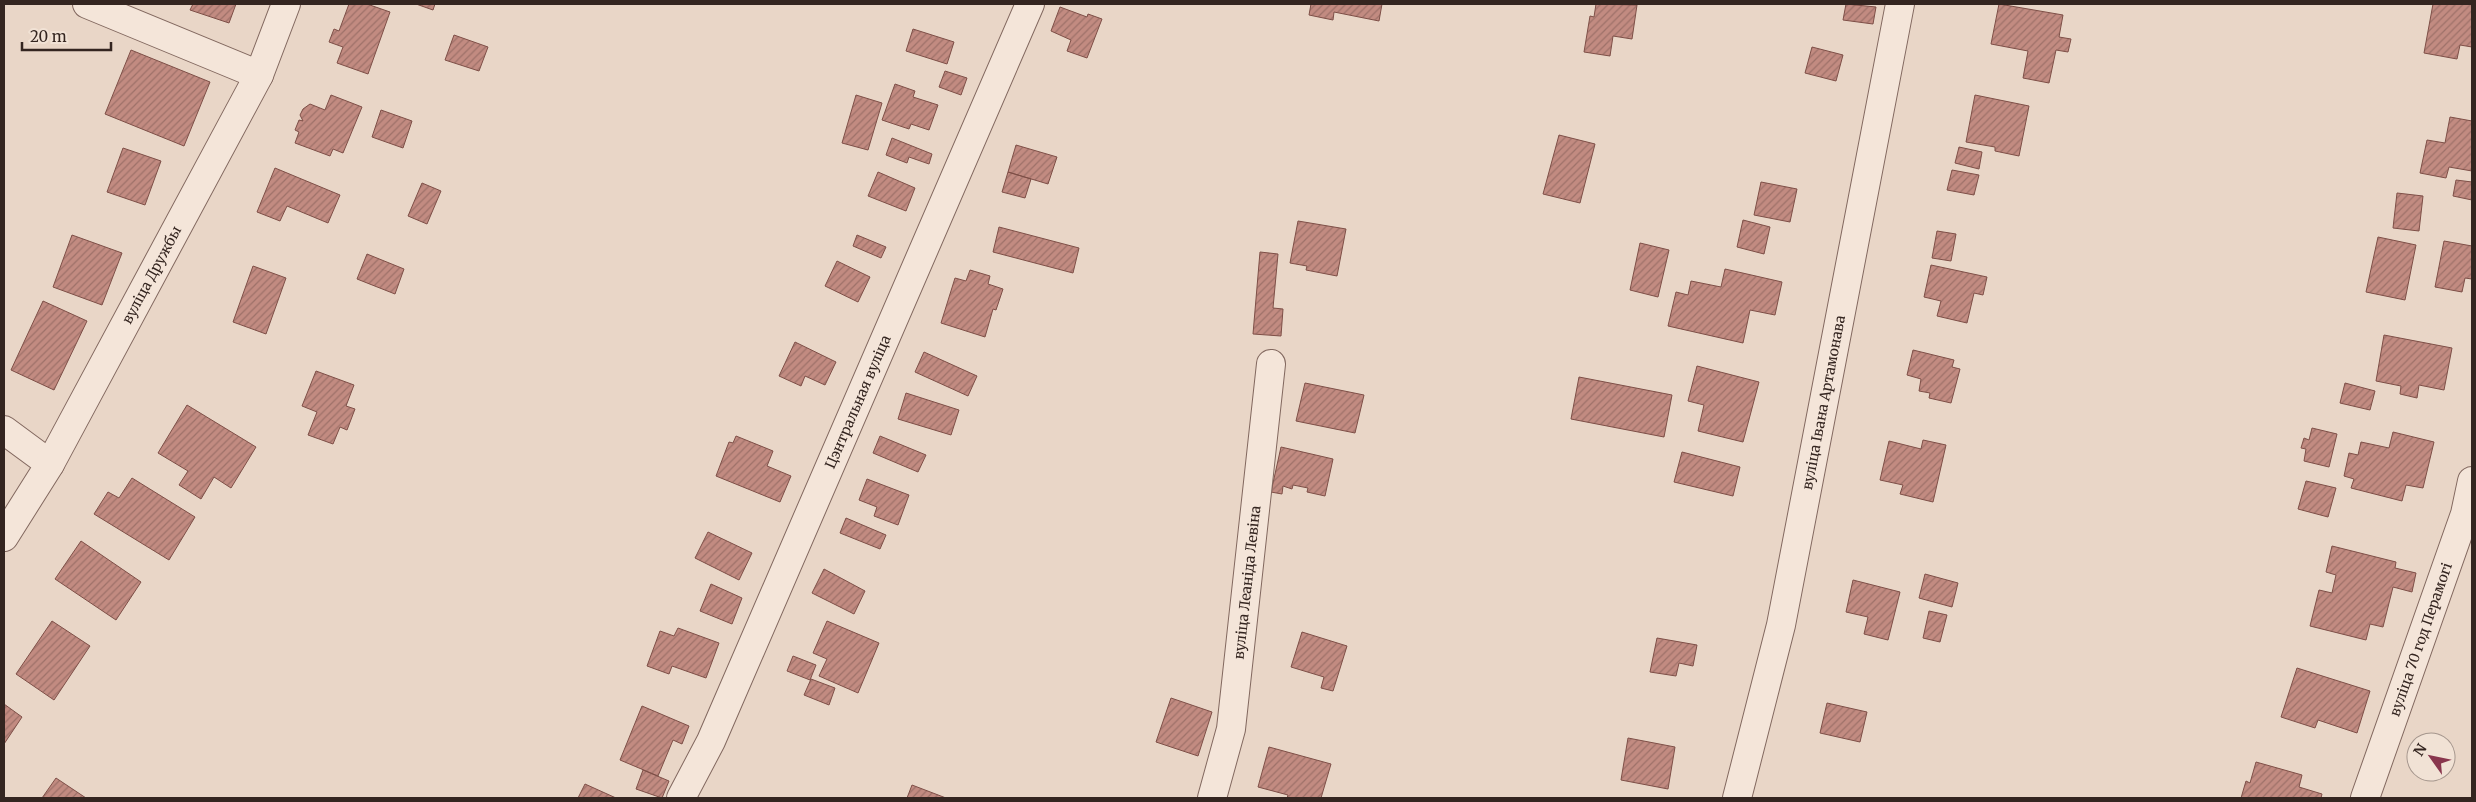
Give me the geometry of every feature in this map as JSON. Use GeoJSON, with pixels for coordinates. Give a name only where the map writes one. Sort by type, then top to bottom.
{"type":"FeatureCollection","features":[{"type":"Feature","properties":{"kind":"street"},"geometry":{"type":"LineString","coordinates":[[87,4],[259,75]]}},
{"type":"Feature","properties":{"kind":"street","name":"вуліца Дружбы"},"geometry":{"type":"LineString","coordinates":[[4,537],[50,464],[259,75],[286,4]]}},
{"type":"Feature","properties":{"kind":"street","name":"Цэнтральная вуліца"},"geometry":{"type":"LineString","coordinates":[[681,798],[711,741],[1030,4]]}},
{"type":"Feature","properties":{"kind":"street","name":"вуліца Івана Артамонава"},"geometry":{"type":"LineString","coordinates":[[1737,798],[1781,625],[1900,4]]}},
{"type":"Feature","properties":{"kind":"street","name":"вуліца Леаніда Левіна"},"geometry":{"type":"LineString","coordinates":[[1212,798],[1231,729],[1271,364]]}},
{"type":"Feature","properties":{"kind":"street"},"geometry":{"type":"LineString","coordinates":[[4,430],[50,464]]}},
{"type":"Feature","properties":{"kind":"street","name":"вуліца 70 год Перамогі"},"geometry":{"type":"LineString","coordinates":[[2365,798],[2465,514],[2472,481]]}},
{"type":"Feature","properties":{"kind":"building"},"geometry":{"type":"Polygon","coordinates":[[[193,4],[236,4],[229,23],[190,10],[193,4]]]}},
{"type":"Feature","properties":{"kind":"building"},"geometry":{"type":"Polygon","coordinates":[[[349,4],[367,4],[390,12],[368,74],[337,63],[343,47],[329,42],[334,29],[339,31],[349,4]]]}},
{"type":"Feature","properties":{"kind":"building"},"geometry":{"type":"Polygon","coordinates":[[[416,4],[435,4],[433,10],[416,4]]]}},
{"type":"Feature","properties":{"kind":"building"},"geometry":{"type":"Polygon","coordinates":[[[1311,4],[1382,4],[1379,21],[1334,12],[1333,20],[1309,15],[1311,4]]]}},
{"type":"Feature","properties":{"kind":"building"},"geometry":{"type":"Polygon","coordinates":[[[1596,4],[1637,5],[1632,39],[1613,36],[1610,56],[1584,52],[1590,16],[1594,17],[1596,4]]]}},
{"type":"Feature","properties":{"kind":"building"},"geometry":{"type":"Polygon","coordinates":[[[1846,4],[1876,7],[1873,24],[1843,20],[1846,4]]]}},
{"type":"Feature","properties":{"kind":"building"},"geometry":{"type":"Polygon","coordinates":[[[1999,4],[2063,15],[2059,37],[2071,39],[2068,52],[2056,50],[2049,83],[2023,78],[2028,51],[1991,44],[1999,4]]]}},
{"type":"Feature","properties":{"kind":"building"},"geometry":{"type":"Polygon","coordinates":[[[2433,4],[2472,4],[2472,47],[2460,45],[2457,59],[2424,53],[2433,4]]]}},
{"type":"Feature","properties":{"kind":"building"},"geometry":{"type":"Polygon","coordinates":[[[1060,7],[1087,17],[1088,14],[1102,19],[1087,58],[1067,51],[1071,40],[1051,31],[1060,7]]]}},
{"type":"Feature","properties":{"kind":"building"},"geometry":{"type":"Polygon","coordinates":[[[913,29],[954,42],[947,64],[906,51],[913,29]]]}},
{"type":"Feature","properties":{"kind":"building"},"geometry":{"type":"Polygon","coordinates":[[[454,35],[488,47],[479,71],[445,60],[454,35]]]}},
{"type":"Feature","properties":{"kind":"building"},"geometry":{"type":"Polygon","coordinates":[[[1812,47],[1843,55],[1836,81],[1805,73],[1812,47]]]}},
{"type":"Feature","properties":{"kind":"building"},"geometry":{"type":"Polygon","coordinates":[[[131,50],[210,82],[184,146],[105,114],[131,50]]]}},
{"type":"Feature","properties":{"kind":"building"},"geometry":{"type":"Polygon","coordinates":[[[945,71],[967,78],[961,95],[939,87],[945,71]]]}},
{"type":"Feature","properties":{"kind":"building"},"geometry":{"type":"Polygon","coordinates":[[[895,84],[915,91],[913,97],[938,105],[929,130],[911,124],[909,129],[882,120],[895,84]]]}},
{"type":"Feature","properties":{"kind":"building"},"geometry":{"type":"Polygon","coordinates":[[[331,95],[362,107],[343,153],[333,149],[330,156],[295,143],[299,132],[295,130],[299,120],[303,121],[300,115],[303,109],[310,104],[325,110],[331,95]]]}},
{"type":"Feature","properties":{"kind":"building"},"geometry":{"type":"Polygon","coordinates":[[[856,95],[882,103],[868,150],[842,143],[856,95]]]}},
{"type":"Feature","properties":{"kind":"building"},"geometry":{"type":"Polygon","coordinates":[[[1975,95],[2029,106],[2019,156],[1995,151],[1995,147],[1966,142],[1975,95]]]}},
{"type":"Feature","properties":{"kind":"building"},"geometry":{"type":"Polygon","coordinates":[[[381,110],[412,121],[403,148],[372,137],[381,110]]]}},
{"type":"Feature","properties":{"kind":"building"},"geometry":{"type":"Polygon","coordinates":[[[2450,117],[2472,121],[2472,171],[2449,167],[2446,178],[2420,173],[2427,140],[2445,143],[2450,117]]]}},
{"type":"Feature","properties":{"kind":"building"},"geometry":{"type":"Polygon","coordinates":[[[1559,135],[1595,144],[1580,203],[1543,194],[1559,135]]]}},
{"type":"Feature","properties":{"kind":"building"},"geometry":{"type":"Polygon","coordinates":[[[892,138],[932,154],[929,164],[909,157],[907,163],[886,155],[892,138]]]}},
{"type":"Feature","properties":{"kind":"building"},"geometry":{"type":"Polygon","coordinates":[[[1016,145],[1057,157],[1048,184],[1008,172],[1016,145]]]}},
{"type":"Feature","properties":{"kind":"building"},"geometry":{"type":"Polygon","coordinates":[[[1959,147],[1982,152],[1979,169],[1955,163],[1959,147]]]}},
{"type":"Feature","properties":{"kind":"building"},"geometry":{"type":"Polygon","coordinates":[[[123,148],[161,161],[145,205],[107,192],[123,148]]]}},
{"type":"Feature","properties":{"kind":"building"},"geometry":{"type":"Polygon","coordinates":[[[275,168],[340,195],[328,223],[287,206],[280,221],[257,212],[275,168]]]}},
{"type":"Feature","properties":{"kind":"building"},"geometry":{"type":"Polygon","coordinates":[[[1952,170],[1979,175],[1974,195],[1947,190],[1952,170]]]}},
{"type":"Feature","properties":{"kind":"building"},"geometry":{"type":"Polygon","coordinates":[[[878,172],[915,188],[906,211],[868,196],[878,172]]]}},
{"type":"Feature","properties":{"kind":"building"},"geometry":{"type":"Polygon","coordinates":[[[1008,172],[1031,179],[1025,198],[1002,192],[1008,172]]]}},
{"type":"Feature","properties":{"kind":"building"},"geometry":{"type":"Polygon","coordinates":[[[2456,180],[2472,182],[2472,200],[2453,196],[2456,180]]]}},
{"type":"Feature","properties":{"kind":"building"},"geometry":{"type":"Polygon","coordinates":[[[1761,182],[1797,189],[1790,222],[1754,215],[1761,182]]]}},
{"type":"Feature","properties":{"kind":"building"},"geometry":{"type":"Polygon","coordinates":[[[422,183],[441,191],[427,224],[408,216],[422,183]]]}},
{"type":"Feature","properties":{"kind":"building"},"geometry":{"type":"Polygon","coordinates":[[[2397,193],[2423,196],[2419,231],[2393,228],[2397,193]]]}},
{"type":"Feature","properties":{"kind":"building"},"geometry":{"type":"Polygon","coordinates":[[[1743,220],[1770,227],[1764,254],[1737,247],[1743,220]]]}},
{"type":"Feature","properties":{"kind":"building"},"geometry":{"type":"Polygon","coordinates":[[[1298,221],[1346,229],[1337,276],[1306,270],[1307,266],[1290,263],[1298,221]]]}},
{"type":"Feature","properties":{"kind":"building"},"geometry":{"type":"Polygon","coordinates":[[[999,227],[1079,248],[1073,273],[993,252],[999,227]]]}},
{"type":"Feature","properties":{"kind":"building"},"geometry":{"type":"Polygon","coordinates":[[[1937,231],[1956,234],[1951,261],[1932,258],[1937,231]]]}},
{"type":"Feature","properties":{"kind":"building"},"geometry":{"type":"Polygon","coordinates":[[[72,235],[122,253],[102,305],[53,287],[72,235]]]}},
{"type":"Feature","properties":{"kind":"building"},"geometry":{"type":"Polygon","coordinates":[[[857,235],[886,247],[881,258],[853,246],[857,235]]]}},
{"type":"Feature","properties":{"kind":"building"},"geometry":{"type":"Polygon","coordinates":[[[2378,237],[2416,245],[2405,300],[2366,292],[2378,237]]]}},
{"type":"Feature","properties":{"kind":"building"},"geometry":{"type":"Polygon","coordinates":[[[2444,241],[2472,246],[2472,279],[2465,278],[2462,292],[2435,287],[2444,241]]]}},
{"type":"Feature","properties":{"kind":"building"},"geometry":{"type":"Polygon","coordinates":[[[1640,243],[1669,250],[1658,297],[1630,290],[1640,243]]]}},
{"type":"Feature","properties":{"kind":"building"},"geometry":{"type":"Polygon","coordinates":[[[1260,252],[1278,254],[1273,308],[1283,309],[1281,336],[1253,334],[1260,252]]]}},
{"type":"Feature","properties":{"kind":"building"},"geometry":{"type":"Polygon","coordinates":[[[367,254],[404,269],[395,294],[357,279],[367,254]]]}},
{"type":"Feature","properties":{"kind":"building"},"geometry":{"type":"Polygon","coordinates":[[[837,261],[870,277],[858,302],[825,286],[837,261]]]}},
{"type":"Feature","properties":{"kind":"building"},"geometry":{"type":"Polygon","coordinates":[[[1931,265],[1987,277],[1983,295],[1974,293],[1967,323],[1937,316],[1941,301],[1924,297],[1931,265]]]}},
{"type":"Feature","properties":{"kind":"building"},"geometry":{"type":"Polygon","coordinates":[[[253,266],[286,278],[266,334],[233,322],[253,266]]]}},
{"type":"Feature","properties":{"kind":"building"},"geometry":{"type":"Polygon","coordinates":[[[1725,269],[1782,282],[1775,315],[1750,310],[1743,343],[1668,326],[1676,292],[1688,295],[1691,281],[1721,287],[1725,269]]]}},
{"type":"Feature","properties":{"kind":"building"},"geometry":{"type":"Polygon","coordinates":[[[970,270],[990,276],[988,284],[1003,289],[996,310],[993,309],[985,337],[941,323],[955,278],[966,281],[970,270]]]}},
{"type":"Feature","properties":{"kind":"building"},"geometry":{"type":"Polygon","coordinates":[[[43,301],[87,321],[54,390],[11,370],[43,301]]]}},
{"type":"Feature","properties":{"kind":"building"},"geometry":{"type":"Polygon","coordinates":[[[2384,335],[2452,348],[2444,390],[2419,385],[2417,398],[2400,394],[2401,386],[2376,381],[2384,335]]]}},
{"type":"Feature","properties":{"kind":"building"},"geometry":{"type":"Polygon","coordinates":[[[795,342],[836,362],[825,385],[805,376],[801,386],[779,376],[795,342]]]}},
{"type":"Feature","properties":{"kind":"building"},"geometry":{"type":"Polygon","coordinates":[[[1913,350],[1954,360],[1952,367],[1960,369],[1951,403],[1929,398],[1930,393],[1919,391],[1921,379],[1907,375],[1913,350]]]}},
{"type":"Feature","properties":{"kind":"building"},"geometry":{"type":"Polygon","coordinates":[[[924,352],[977,376],[968,396],[915,372],[924,352]]]}},
{"type":"Feature","properties":{"kind":"building"},"geometry":{"type":"Polygon","coordinates":[[[1697,366],[1759,382],[1743,442],[1698,431],[1704,405],[1688,401],[1697,366]]]}},
{"type":"Feature","properties":{"kind":"building"},"geometry":{"type":"Polygon","coordinates":[[[316,371],[354,385],[346,406],[355,409],[347,430],[340,427],[333,444],[308,435],[317,412],[302,406],[316,371]]]}},
{"type":"Feature","properties":{"kind":"building"},"geometry":{"type":"Polygon","coordinates":[[[1579,377],[1672,395],[1664,437],[1571,419],[1579,377]]]}},
{"type":"Feature","properties":{"kind":"building"},"geometry":{"type":"Polygon","coordinates":[[[1305,383],[1364,395],[1355,433],[1296,421],[1305,383]]]}},
{"type":"Feature","properties":{"kind":"building"},"geometry":{"type":"Polygon","coordinates":[[[2345,383],[2375,391],[2370,410],[2340,403],[2345,383]]]}},
{"type":"Feature","properties":{"kind":"building"},"geometry":{"type":"Polygon","coordinates":[[[906,393],[959,410],[951,435],[898,419],[906,393]]]}},
{"type":"Feature","properties":{"kind":"building"},"geometry":{"type":"Polygon","coordinates":[[[187,405],[256,447],[231,488],[214,477],[201,499],[179,485],[188,471],[158,453],[187,405]]]}},
{"type":"Feature","properties":{"kind":"building"},"geometry":{"type":"Polygon","coordinates":[[[2312,428],[2337,434],[2329,467],[2304,461],[2306,449],[2301,448],[2304,438],[2309,440],[2312,428]]]}},
{"type":"Feature","properties":{"kind":"building"},"geometry":{"type":"Polygon","coordinates":[[[2393,432],[2434,442],[2423,488],[2406,485],[2402,501],[2351,488],[2354,479],[2344,476],[2349,453],[2358,455],[2361,442],[2389,448],[2393,432]]]}},
{"type":"Feature","properties":{"kind":"building"},"geometry":{"type":"Polygon","coordinates":[[[736,436],[773,451],[767,466],[791,476],[780,502],[716,476],[729,442],[733,443],[736,436]]]}},
{"type":"Feature","properties":{"kind":"building"},"geometry":{"type":"Polygon","coordinates":[[[880,436],[926,455],[918,472],[873,453],[880,436]]]}},
{"type":"Feature","properties":{"kind":"building"},"geometry":{"type":"Polygon","coordinates":[[[1923,440],[1946,445],[1933,502],[1900,494],[1903,485],[1880,480],[1889,441],[1921,449],[1923,440]]]}},
{"type":"Feature","properties":{"kind":"building"},"geometry":{"type":"Polygon","coordinates":[[[1281,447],[1333,459],[1325,496],[1307,492],[1308,488],[1293,485],[1292,489],[1283,486],[1282,494],[1271,492],[1281,447]]]}},
{"type":"Feature","properties":{"kind":"building"},"geometry":{"type":"Polygon","coordinates":[[[1682,452],[1740,467],[1733,496],[1674,482],[1682,452]]]}},
{"type":"Feature","properties":{"kind":"building"},"geometry":{"type":"Polygon","coordinates":[[[132,478],[195,517],[169,560],[94,514],[108,492],[119,498],[132,478]]]}},
{"type":"Feature","properties":{"kind":"building"},"geometry":{"type":"Polygon","coordinates":[[[867,479],[909,495],[898,525],[874,516],[877,507],[859,500],[867,479]]]}},
{"type":"Feature","properties":{"kind":"building"},"geometry":{"type":"Polygon","coordinates":[[[2306,481],[2336,488],[2328,517],[2298,509],[2306,481]]]}},
{"type":"Feature","properties":{"kind":"building"},"geometry":{"type":"Polygon","coordinates":[[[846,518],[886,535],[880,549],[840,533],[846,518]]]}},
{"type":"Feature","properties":{"kind":"building"},"geometry":{"type":"Polygon","coordinates":[[[708,532],[752,553],[739,580],[695,558],[708,532]]]}},
{"type":"Feature","properties":{"kind":"building"},"geometry":{"type":"Polygon","coordinates":[[[81,541],[141,582],[116,620],[55,579],[81,541]]]}},
{"type":"Feature","properties":{"kind":"building"},"geometry":{"type":"Polygon","coordinates":[[[2332,546],[2396,562],[2395,568],[2416,573],[2412,592],[2393,587],[2383,627],[2370,624],[2366,640],[2310,626],[2319,590],[2332,593],[2336,575],[2326,572],[2332,546]]]}},
{"type":"Feature","properties":{"kind":"building"},"geometry":{"type":"Polygon","coordinates":[[[824,569],[865,591],[854,614],[812,593],[824,569]]]}},
{"type":"Feature","properties":{"kind":"building"},"geometry":{"type":"Polygon","coordinates":[[[1925,574],[1958,583],[1952,607],[1919,598],[1925,574]]]}},
{"type":"Feature","properties":{"kind":"building"},"geometry":{"type":"Polygon","coordinates":[[[1853,580],[1900,592],[1888,640],[1864,634],[1868,617],[1846,612],[1853,580]]]}},
{"type":"Feature","properties":{"kind":"building"},"geometry":{"type":"Polygon","coordinates":[[[711,584],[742,598],[732,624],[700,611],[711,584]]]}},
{"type":"Feature","properties":{"kind":"building"},"geometry":{"type":"Polygon","coordinates":[[[1929,611],[1947,615],[1940,642],[1923,638],[1929,611]]]}},
{"type":"Feature","properties":{"kind":"building"},"geometry":{"type":"Polygon","coordinates":[[[52,621],[90,646],[54,700],[16,674],[52,621]]]}},
{"type":"Feature","properties":{"kind":"building"},"geometry":{"type":"Polygon","coordinates":[[[827,621],[879,643],[858,693],[819,676],[827,659],[813,653],[827,621]]]}},
{"type":"Feature","properties":{"kind":"building"},"geometry":{"type":"Polygon","coordinates":[[[678,628],[719,643],[706,678],[672,666],[669,674],[647,666],[660,631],[674,636],[678,628]]]}},
{"type":"Feature","properties":{"kind":"building"},"geometry":{"type":"Polygon","coordinates":[[[1302,632],[1347,646],[1333,691],[1321,688],[1324,677],[1291,667],[1302,632]]]}},
{"type":"Feature","properties":{"kind":"building"},"geometry":{"type":"Polygon","coordinates":[[[1657,638],[1697,645],[1693,666],[1679,663],[1676,676],[1650,672],[1657,638]]]}},
{"type":"Feature","properties":{"kind":"building"},"geometry":{"type":"Polygon","coordinates":[[[793,656],[816,665],[810,680],[787,671],[793,656]]]}},
{"type":"Feature","properties":{"kind":"building"},"geometry":{"type":"Polygon","coordinates":[[[2297,668],[2370,691],[2357,733],[2318,720],[2315,728],[2281,717],[2297,668]]]}},
{"type":"Feature","properties":{"kind":"building"},"geometry":{"type":"Polygon","coordinates":[[[811,679],[835,688],[829,705],[804,695],[811,679]]]}},
{"type":"Feature","properties":{"kind":"building"},"geometry":{"type":"Polygon","coordinates":[[[1171,698],[1212,712],[1198,756],[1156,742],[1171,698]]]}},
{"type":"Feature","properties":{"kind":"building"},"geometry":{"type":"Polygon","coordinates":[[[1827,703],[1867,712],[1860,742],[1820,733],[1827,703]]]}},
{"type":"Feature","properties":{"kind":"building"},"geometry":{"type":"Polygon","coordinates":[[[4,704],[22,717],[4,744],[4,704]]]}},
{"type":"Feature","properties":{"kind":"building"},"geometry":{"type":"Polygon","coordinates":[[[642,706],[689,726],[682,744],[673,740],[658,776],[620,760],[642,706]]]}},
{"type":"Feature","properties":{"kind":"building"},"geometry":{"type":"Polygon","coordinates":[[[1628,738],[1675,747],[1668,789],[1621,780],[1628,738]]]}},
{"type":"Feature","properties":{"kind":"building"},"geometry":{"type":"Polygon","coordinates":[[[1269,747],[1331,764],[1321,798],[1287,798],[1288,795],[1258,787],[1269,747]]]}},
{"type":"Feature","properties":{"kind":"building"},"geometry":{"type":"Polygon","coordinates":[[[2256,762],[2302,775],[2299,787],[2322,794],[2321,798],[2241,798],[2246,781],[2250,783],[2256,762]]]}},
{"type":"Feature","properties":{"kind":"building"},"geometry":{"type":"Polygon","coordinates":[[[643,770],[669,781],[662,798],[636,789],[643,770]]]}},
{"type":"Feature","properties":{"kind":"building"},"geometry":{"type":"Polygon","coordinates":[[[56,778],[86,798],[42,798],[56,778]]]}},
{"type":"Feature","properties":{"kind":"building"},"geometry":{"type":"Polygon","coordinates":[[[585,784],[616,798],[578,798],[585,784]]]}},
{"type":"Feature","properties":{"kind":"building"},"geometry":{"type":"Polygon","coordinates":[[[912,785],[946,798],[907,798],[912,785]]]}}]}
